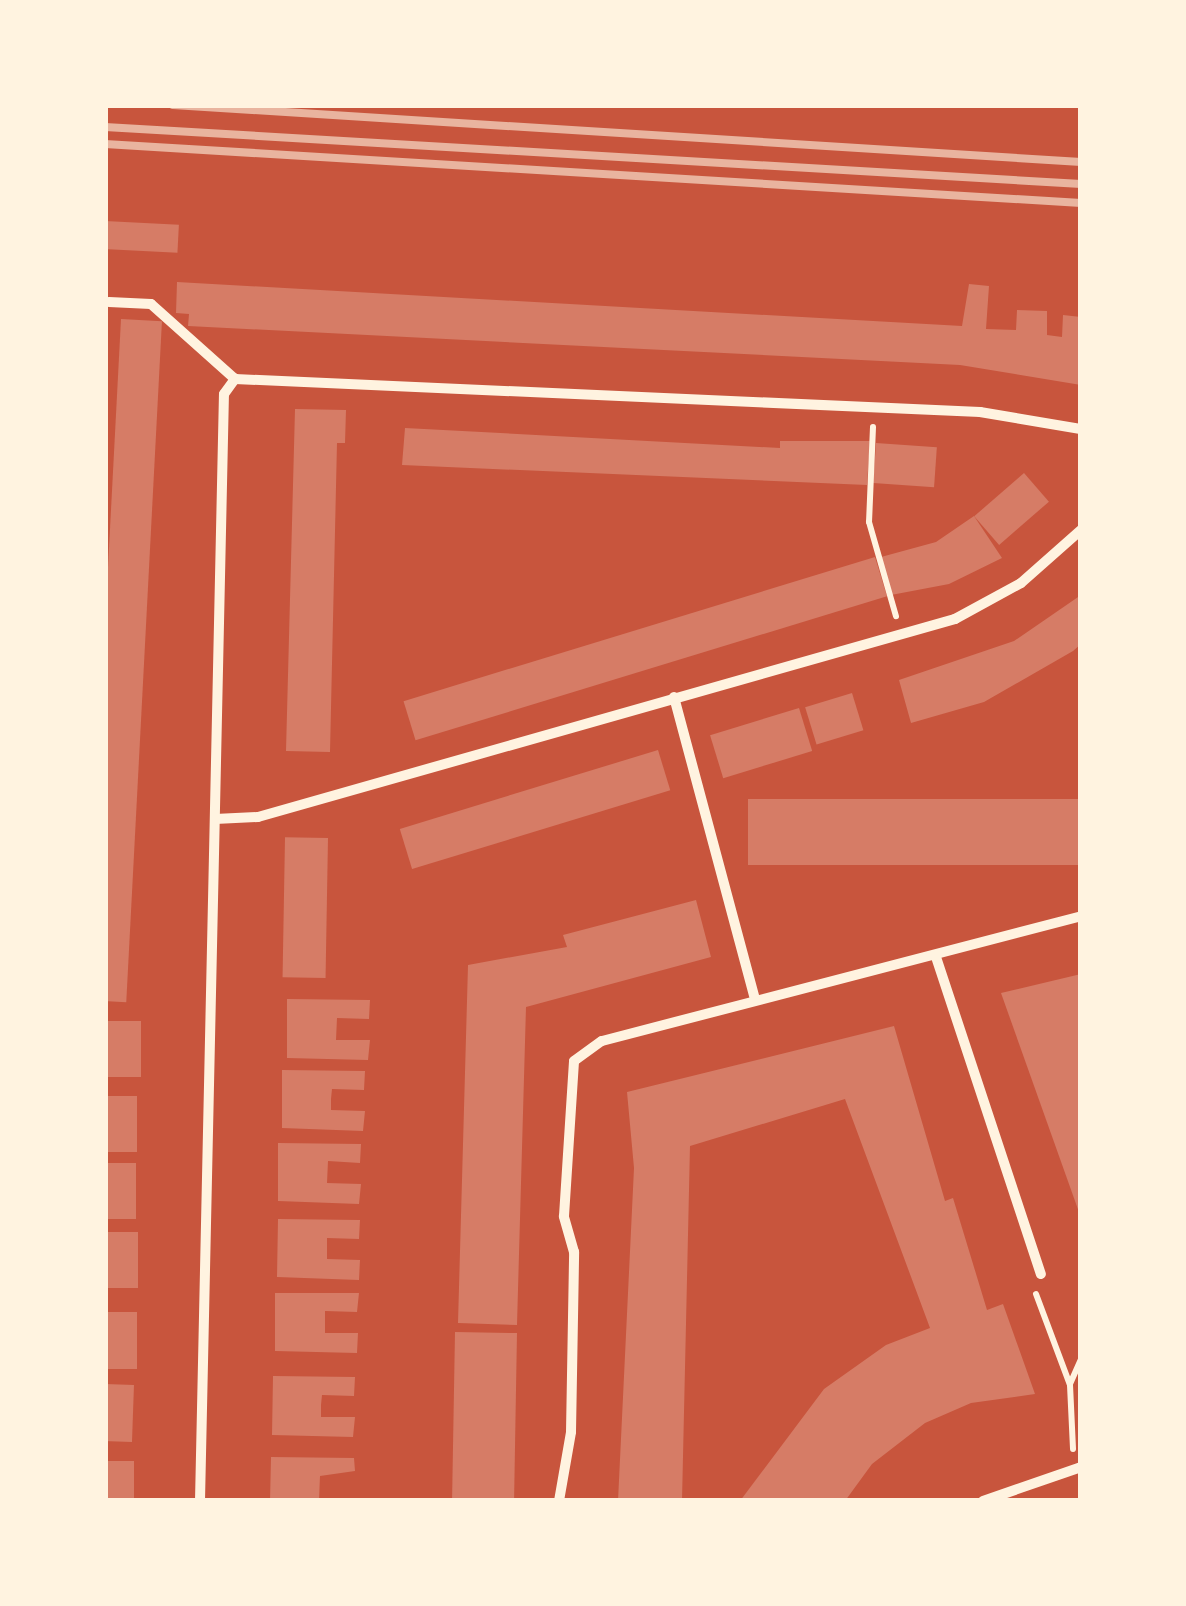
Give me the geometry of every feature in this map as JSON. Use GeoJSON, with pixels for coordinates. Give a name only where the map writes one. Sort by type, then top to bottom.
{"type":"FeatureCollection","features":[{"type":"Feature","properties":{"kind":"street"},"geometry":{"type":"LineString","coordinates":[[109,302],[151,304],[235,379],[874,406],[1081,430]]}},
{"type":"Feature","properties":{"kind":"street"},"geometry":{"type":"LineString","coordinates":[[200,1501],[224,394],[235,379]]}},
{"type":"Feature","properties":{"kind":"street"},"geometry":{"type":"LineString","coordinates":[[215,819],[258,817],[901,634],[1020,583],[1081,530]]}},
{"type":"Feature","properties":{"kind":"street"},"geometry":{"type":"LineString","coordinates":[[674,697],[754,1000]]}},
{"type":"Feature","properties":{"kind":"street"},"geometry":{"type":"LineString","coordinates":[[559,1501],[571,1432],[574,1252],[564,1216],[574,1061],[589,1045],[1081,916]]}},
{"type":"Feature","properties":{"kind":"street"},"geometry":{"type":"LineString","coordinates":[[936,957],[1041,1274]]}},
{"type":"Feature","properties":{"kind":"street"},"geometry":{"type":"LineString","coordinates":[[983,1501],[1078,1468]]}},
{"type":"Feature","properties":{"kind":"path"},"geometry":{"type":"LineString","coordinates":[[874,406],[869,522],[901,634]]}},
{"type":"Feature","properties":{"kind":"path"},"geometry":{"type":"LineString","coordinates":[[1041,1274],[1035,1301],[1070,1385],[1078,1468]]}},
{"type":"Feature","properties":{"kind":"path"},"geometry":{"type":"LineString","coordinates":[[1070,1385],[1081,1358]]}},
{"type":"Feature","properties":{"kind":"building"},"geometry":{"type":"Polygon","coordinates":[[[105,221],[179,225],[177,253],[105,249],[105,221]]]}},
{"type":"Feature","properties":{"kind":"building"},"geometry":{"type":"Polygon","coordinates":[[[177,282],[962,326],[969,284],[989,286],[986,329],[1016,330],[1017,310],[1047,311],[1047,335],[1062,337],[1063,315],[1081,317],[1081,385],[960,365],[188,326],[189,314],[176,313],[177,282]]]}},
{"type":"Feature","properties":{"kind":"building"},"geometry":{"type":"Polygon","coordinates":[[[121,319],[162,321],[126,1002],[105,1001],[105,624],[121,319]]]}},
{"type":"Feature","properties":{"kind":"building"},"geometry":{"type":"Polygon","coordinates":[[[295,409],[346,410],[345,443],[337,443],[330,752],[286,751],[295,409]]]}},
{"type":"Feature","properties":{"kind":"building"},"geometry":{"type":"Polygon","coordinates":[[[405,428],[780,448],[780,441],[870,441],[867,485],[402,465],[405,428]]]}},
{"type":"Feature","properties":{"kind":"building"},"geometry":{"type":"Polygon","coordinates":[[[876,443],[937,447],[934,487],[873,483],[876,443]]]}},
{"type":"Feature","properties":{"kind":"building"},"geometry":{"type":"Polygon","coordinates":[[[1024,473],[1049,502],[999,545],[974,516],[1024,473]]]}},
{"type":"Feature","properties":{"kind":"building"},"geometry":{"type":"Polygon","coordinates":[[[974,516],[1002,558],[949,584],[891,595],[881,557],[936,542],[974,516]]]}},
{"type":"Feature","properties":{"kind":"building"},"geometry":{"type":"Polygon","coordinates":[[[875,557],[887,596],[416,740],[404,701],[875,557]]]}},
{"type":"Feature","properties":{"kind":"building"},"geometry":{"type":"Polygon","coordinates":[[[1081,595],[1081,644],[1073,651],[984,702],[911,723],[899,680],[1014,641],[1081,595]]]}},
{"type":"Feature","properties":{"kind":"building"},"geometry":{"type":"Polygon","coordinates":[[[852,693],[863,730],[817,745],[805,707],[852,693]]]}},
{"type":"Feature","properties":{"kind":"building"},"geometry":{"type":"Polygon","coordinates":[[[799,708],[812,751],[723,778],[710,735],[799,708]]]}},
{"type":"Feature","properties":{"kind":"building"},"geometry":{"type":"Polygon","coordinates":[[[658,750],[670,790],[412,869],[400,829],[658,750]]]}},
{"type":"Feature","properties":{"kind":"building"},"geometry":{"type":"Polygon","coordinates":[[[748,799],[1081,799],[1081,865],[748,865],[748,799]]]}},
{"type":"Feature","properties":{"kind":"building"},"geometry":{"type":"Polygon","coordinates":[[[285,837],[328,838],[326,978],[283,977],[285,837]]]}},
{"type":"Feature","properties":{"kind":"building"},"geometry":{"type":"Polygon","coordinates":[[[696,900],[711,957],[526,1007],[517,1325],[458,1323],[468,965],[567,947],[563,935],[696,900]]]}},
{"type":"Feature","properties":{"kind":"building"},"geometry":{"type":"Polygon","coordinates":[[[1081,974],[1081,1215],[1080,1215],[1001,993],[1081,974]]]}},
{"type":"Feature","properties":{"kind":"building"},"geometry":{"type":"Polygon","coordinates":[[[287,999],[370,1000],[369,1019],[337,1018],[336,1040],[370,1040],[368,1060],[287,1058],[287,999]]]}},
{"type":"Feature","properties":{"kind":"building"},"geometry":{"type":"Polygon","coordinates":[[[105,1021],[141,1021],[141,1077],[105,1077],[105,1021]]]}},
{"type":"Feature","properties":{"kind":"building"},"geometry":{"type":"Polygon","coordinates":[[[894,1026],[945,1201],[953,1198],[987,1310],[1003,1304],[1035,1394],[971,1403],[925,1423],[872,1464],[845,1501],[740,1501],[824,1389],[886,1345],[930,1328],[845,1099],[690,1146],[682,1501],[618,1501],[634,1168],[627,1092],[894,1026]]]}},
{"type":"Feature","properties":{"kind":"building"},"geometry":{"type":"Polygon","coordinates":[[[282,1070],[365,1071],[364,1090],[332,1089],[331,1099],[331,1110],[365,1111],[363,1131],[282,1128],[282,1070]]]}},
{"type":"Feature","properties":{"kind":"building"},"geometry":{"type":"Polygon","coordinates":[[[105,1096],[137,1096],[137,1152],[105,1152],[105,1096]]]}},
{"type":"Feature","properties":{"kind":"building"},"geometry":{"type":"Polygon","coordinates":[[[278,1143],[361,1144],[360,1163],[328,1161],[327,1183],[361,1184],[359,1204],[278,1201],[278,1143]]]}},
{"type":"Feature","properties":{"kind":"building"},"geometry":{"type":"Polygon","coordinates":[[[105,1163],[136,1163],[136,1219],[105,1219],[105,1163]]]}},
{"type":"Feature","properties":{"kind":"building"},"geometry":{"type":"Polygon","coordinates":[[[278,1219],[360,1220],[359,1239],[327,1238],[327,1259],[360,1260],[359,1280],[277,1277],[278,1219]]]}},
{"type":"Feature","properties":{"kind":"building"},"geometry":{"type":"Polygon","coordinates":[[[105,1232],[138,1232],[138,1288],[105,1288],[105,1232]]]}},
{"type":"Feature","properties":{"kind":"building"},"geometry":{"type":"Polygon","coordinates":[[[275,1293],[359,1293],[357,1312],[325,1311],[325,1333],[358,1333],[357,1353],[275,1351],[275,1293]]]}},
{"type":"Feature","properties":{"kind":"building"},"geometry":{"type":"Polygon","coordinates":[[[105,1312],[137,1312],[137,1369],[105,1369],[105,1312]]]}},
{"type":"Feature","properties":{"kind":"building"},"geometry":{"type":"Polygon","coordinates":[[[455,1332],[517,1333],[514,1501],[452,1501],[455,1332]]]}},
{"type":"Feature","properties":{"kind":"building"},"geometry":{"type":"Polygon","coordinates":[[[273,1376],[355,1377],[354,1396],[322,1395],[321,1405],[321,1417],[355,1417],[353,1437],[272,1435],[273,1376]]]}},
{"type":"Feature","properties":{"kind":"building"},"geometry":{"type":"Polygon","coordinates":[[[105,1384],[134,1385],[132,1442],[105,1441],[105,1384]]]}},
{"type":"Feature","properties":{"kind":"building"},"geometry":{"type":"Polygon","coordinates":[[[271,1457],[354,1458],[355,1471],[320,1476],[319,1501],[270,1501],[271,1457]]]}},
{"type":"Feature","properties":{"kind":"building"},"geometry":{"type":"Polygon","coordinates":[[[105,1461],[134,1461],[134,1501],[105,1501],[105,1461]]]}},
{"type":"Feature","properties":{"kind":"railway"},"geometry":{"type":"LineString","coordinates":[[173,105],[1081,162]]}},
{"type":"Feature","properties":{"kind":"railway"},"geometry":{"type":"LineString","coordinates":[[105,127],[1081,184]]}},
{"type":"Feature","properties":{"kind":"railway"},"geometry":{"type":"LineString","coordinates":[[105,144],[1081,203]]}}]}
